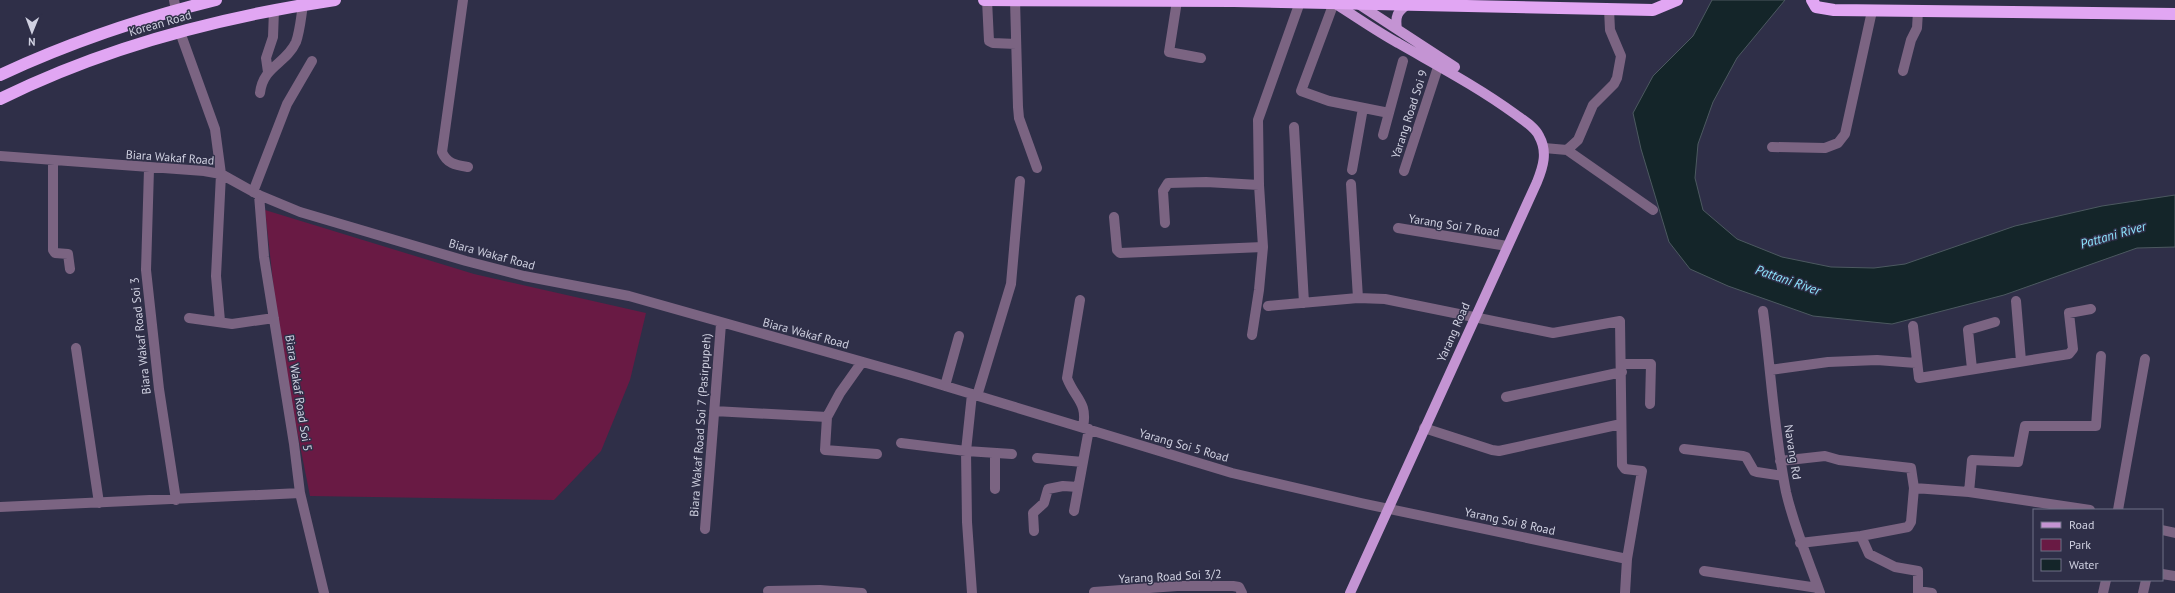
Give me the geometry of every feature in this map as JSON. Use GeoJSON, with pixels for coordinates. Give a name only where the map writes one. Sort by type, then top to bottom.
{"type":"FeatureCollection","features":[{"type":"Feature","properties":{"kind":"highway","name":"Korean Road"},"geometry":{"type":"LineString","coordinates":[[0,75],[175,6],[216,0]]}},
{"type":"Feature","properties":{"kind":"highway","name":"Korean Road"},"geometry":{"type":"LineString","coordinates":[[0,99],[72,67],[129,46],[180,32],[274,10],[335,0]]}},
{"type":"Feature","properties":{"kind":"highway"},"geometry":{"type":"LineString","coordinates":[[984,0],[1300,2],[1333,5],[1357,3],[1653,10],[1677,0]]}},
{"type":"Feature","properties":{"kind":"highway"},"geometry":{"type":"LineString","coordinates":[[1408,4],[1448,0]]}},
{"type":"Feature","properties":{"kind":"highway"},"geometry":{"type":"LineString","coordinates":[[1812,0],[1816,7],[1820,9],[1872,11],[2175,14]]}},
{"type":"Feature","properties":{"kind":"main road"},"geometry":{"type":"LineString","coordinates":[[1357,3],[1468,76],[1492,98]]}},
{"type":"Feature","properties":{"kind":"main road"},"geometry":{"type":"LineString","coordinates":[[1397,29],[1395,17],[1399,10],[1408,4]]}},
{"type":"Feature","properties":{"kind":"main road"},"geometry":{"type":"LineString","coordinates":[[1333,5],[1366,23],[1397,43],[1439,64],[1492,98],[1529,125],[1539,135],[1544,148]]}},
{"type":"Feature","properties":{"kind":"main road","name":"Yarang Road"},"geometry":{"type":"LineString","coordinates":[[1350,593],[1537,182],[1544,162],[1544,148]]}},
{"type":"Feature","properties":{"kind":"street"},"geometry":{"type":"LineString","coordinates":[[463,0],[442,152],[445,159],[453,164],[468,167]]}},
{"type":"Feature","properties":{"kind":"street"},"geometry":{"type":"LineString","coordinates":[[987,0],[989,41],[993,43],[1016,44]]}},
{"type":"Feature","properties":{"kind":"street"},"geometry":{"type":"LineString","coordinates":[[1015,0],[1019,118],[1037,168]]}},
{"type":"Feature","properties":{"kind":"street"},"geometry":{"type":"LineString","coordinates":[[1177,1],[1169,52],[1171,54],[1201,58]]}},
{"type":"Feature","properties":{"kind":"street"},"geometry":{"type":"LineString","coordinates":[[1252,335],[1259,290],[1263,247],[1259,185],[1258,120],[1300,2]]}},
{"type":"Feature","properties":{"kind":"street"},"geometry":{"type":"LineString","coordinates":[[260,94],[261,82],[268,72],[280,62],[296,41],[303,5]]}},
{"type":"Feature","properties":{"kind":"street"},"geometry":{"type":"LineString","coordinates":[[1333,5],[1301,91],[1329,101],[1389,113]]}},
{"type":"Feature","properties":{"kind":"street"},"geometry":{"type":"LineString","coordinates":[[1568,150],[1578,140],[1593,105],[1614,84],[1617,78],[1621,56],[1610,30],[1609,9]]}},
{"type":"Feature","properties":{"kind":"street"},"geometry":{"type":"LineString","coordinates":[[268,72],[266,58],[273,37],[274,10]]}},
{"type":"Feature","properties":{"kind":"street"},"geometry":{"type":"LineString","coordinates":[[1772,147],[1825,148],[1838,143],[1845,134],[1872,11]]}},
{"type":"Feature","properties":{"kind":"street"},"geometry":{"type":"LineString","coordinates":[[1903,71],[1911,40],[1918,23],[1918,11]]}},
{"type":"Feature","properties":{"kind":"street"},"geometry":{"type":"LineString","coordinates":[[180,32],[215,128],[221,174],[216,276],[220,321]]}},
{"type":"Feature","properties":{"kind":"street"},"geometry":{"type":"LineString","coordinates":[[256,194],[288,104],[312,61]]}},
{"type":"Feature","properties":{"kind":"street"},"geometry":{"type":"LineString","coordinates":[[1383,135],[1403,62]]}},
{"type":"Feature","properties":{"kind":"street","name":"Yarang Road Soi 9"},"geometry":{"type":"LineString","coordinates":[[1404,171],[1439,64]]}},
{"type":"Feature","properties":{"kind":"street"},"geometry":{"type":"LineString","coordinates":[[1352,170],[1363,108]]}},
{"type":"Feature","properties":{"kind":"street"},"geometry":{"type":"LineString","coordinates":[[1294,127],[1304,303]]}},
{"type":"Feature","properties":{"kind":"street"},"geometry":{"type":"LineString","coordinates":[[1544,148],[1568,150],[1653,210]]}},
{"type":"Feature","properties":{"kind":"street","name":"Biara Wakaf Road"},"geometry":{"type":"LineString","coordinates":[[0,156],[150,169],[204,171],[221,174],[256,194],[300,212],[466,261],[524,276],[629,296],[721,324],[862,362],[975,395]]}},
{"type":"Feature","properties":{"kind":"street"},"geometry":{"type":"LineString","coordinates":[[53,160],[53,250],[55,253],[68,254],[70,269]]}},
{"type":"Feature","properties":{"kind":"street","name":"Biara Wakaf Road Soi 3"},"geometry":{"type":"LineString","coordinates":[[150,169],[146,270],[159,389],[176,500]]}},
{"type":"Feature","properties":{"kind":"street"},"geometry":{"type":"LineString","coordinates":[[972,593],[967,522],[966,451],[975,395],[1011,284],[1020,181]]}},
{"type":"Feature","properties":{"kind":"street"},"geometry":{"type":"LineString","coordinates":[[1165,223],[1163,191],[1168,183],[1206,182],[1259,185]]}},
{"type":"Feature","properties":{"kind":"street"},"geometry":{"type":"LineString","coordinates":[[1351,184],[1358,298]]}},
{"type":"Feature","properties":{"kind":"street","name":"Biara Wakaf Road Soi 5"},"geometry":{"type":"LineString","coordinates":[[256,194],[264,257],[294,444],[300,494],[324,593]]}},
{"type":"Feature","properties":{"kind":"street"},"geometry":{"type":"LineString","coordinates":[[1114,217],[1117,250],[1120,253],[1263,247]]}},
{"type":"Feature","properties":{"kind":"street","name":"Yarang Soi 7 Road"},"geometry":{"type":"LineString","coordinates":[[1398,228],[1507,246]]}},
{"type":"Feature","properties":{"kind":"street"},"geometry":{"type":"LineString","coordinates":[[1268,306],[1358,298],[1385,299],[1553,333],[1620,321],[1623,467],[1625,469],[1642,471],[1627,559],[1625,593]]}},
{"type":"Feature","properties":{"kind":"street"},"geometry":{"type":"LineString","coordinates":[[1074,511],[1083,462],[1086,428],[1085,415],[1082,405],[1067,378],[1080,300]]}},
{"type":"Feature","properties":{"kind":"street"},"geometry":{"type":"LineString","coordinates":[[2016,301],[2021,361]]}},
{"type":"Feature","properties":{"kind":"street","name":"Navang Rd"},"geometry":{"type":"LineString","coordinates":[[1763,310],[1780,461],[1800,543],[1819,590]]}},
{"type":"Feature","properties":{"kind":"street"},"geometry":{"type":"LineString","coordinates":[[1914,326],[1916,364],[1919,378],[2069,354],[2073,349],[2069,313],[2091,310]]}},
{"type":"Feature","properties":{"kind":"street"},"geometry":{"type":"LineString","coordinates":[[189,318],[220,321],[232,324],[274,318]]}},
{"type":"Feature","properties":{"kind":"street"},"geometry":{"type":"LineString","coordinates":[[1972,369],[1968,330],[1995,322]]}},
{"type":"Feature","properties":{"kind":"street","name":"Biara Wakaf Road Soi 7 (Pasirpupeh)"},"geometry":{"type":"LineString","coordinates":[[705,529],[721,324]]}},
{"type":"Feature","properties":{"kind":"street"},"geometry":{"type":"LineString","coordinates":[[945,386],[959,336]]}},
{"type":"Feature","properties":{"kind":"street"},"geometry":{"type":"LineString","coordinates":[[76,348],[99,503]]}},
{"type":"Feature","properties":{"kind":"street"},"geometry":{"type":"LineString","coordinates":[[1969,492],[1972,460],[2018,462],[2025,426],[2096,426],[2101,356]]}},
{"type":"Feature","properties":{"kind":"street"},"geometry":{"type":"LineString","coordinates":[[2118,509],[2145,359]]}},
{"type":"Feature","properties":{"kind":"street"},"geometry":{"type":"LineString","coordinates":[[1770,370],[1828,362],[1877,360],[1916,364]]}},
{"type":"Feature","properties":{"kind":"street"},"geometry":{"type":"LineString","coordinates":[[862,362],[840,393],[827,417],[825,450],[877,454]]}},
{"type":"Feature","properties":{"kind":"street"},"geometry":{"type":"LineString","coordinates":[[1506,397],[1622,368],[1651,364],[1650,404]]}},
{"type":"Feature","properties":{"kind":"street","name":"Yarang Soi 5 Road"},"geometry":{"type":"LineString","coordinates":[[975,395],[1232,473],[1387,509]]}},
{"type":"Feature","properties":{"kind":"street"},"geometry":{"type":"LineString","coordinates":[[714,411],[827,417]]}},
{"type":"Feature","properties":{"kind":"street"},"geometry":{"type":"LineString","coordinates":[[1424,428],[1499,451],[1621,424]]}},
{"type":"Feature","properties":{"kind":"street"},"geometry":{"type":"LineString","coordinates":[[901,443],[966,451],[1012,454]]}},
{"type":"Feature","properties":{"kind":"street"},"geometry":{"type":"LineString","coordinates":[[1684,449],[1743,456],[1748,460],[1754,471],[1783,476]]}},
{"type":"Feature","properties":{"kind":"street"},"geometry":{"type":"LineString","coordinates":[[995,453],[995,489]]}},
{"type":"Feature","properties":{"kind":"street"},"geometry":{"type":"LineString","coordinates":[[1780,461],[1825,456],[1839,460],[1911,468],[1914,488],[1911,522],[1908,527],[1861,536],[1800,543]]}},
{"type":"Feature","properties":{"kind":"street"},"geometry":{"type":"LineString","coordinates":[[1037,458],[1083,462]]}},
{"type":"Feature","properties":{"kind":"street"},"geometry":{"type":"LineString","coordinates":[[1034,532],[1033,513],[1044,503],[1048,489],[1063,486],[1078,487]]}},
{"type":"Feature","properties":{"kind":"street"},"geometry":{"type":"LineString","coordinates":[[1914,488],[1969,492],[2083,509]]}},
{"type":"Feature","properties":{"kind":"street"},"geometry":{"type":"LineString","coordinates":[[0,507],[300,494]]}},
{"type":"Feature","properties":{"kind":"street","name":"Yarang Soi 8 Road"},"geometry":{"type":"LineString","coordinates":[[1387,509],[1627,559]]}},
{"type":"Feature","properties":{"kind":"street"},"geometry":{"type":"LineString","coordinates":[[2163,530],[2175,533]]}},
{"type":"Feature","properties":{"kind":"street"},"geometry":{"type":"LineString","coordinates":[[1861,536],[1869,554],[1895,567],[1918,571],[1918,592],[1932,593]]}},
{"type":"Feature","properties":{"kind":"street"},"geometry":{"type":"LineString","coordinates":[[1704,571],[1819,590]]}},
{"type":"Feature","properties":{"kind":"street"},"geometry":{"type":"LineString","coordinates":[[2163,574],[2175,576]]}},
{"type":"Feature","properties":{"kind":"street"},"geometry":{"type":"LineString","coordinates":[[2103,593],[2106,581]]}},
{"type":"Feature","properties":{"kind":"street"},"geometry":{"type":"LineString","coordinates":[[2143,593],[2146,581]]}},
{"type":"Feature","properties":{"kind":"street","name":"Yarang Road Soi 3/2"},"geometry":{"type":"LineString","coordinates":[[1094,592],[1177,586],[1233,586],[1239,587],[1242,593]]}},
{"type":"Feature","properties":{"kind":"street"},"geometry":{"type":"LineString","coordinates":[[768,591],[820,590],[862,593]]}},
{"type":"Feature","properties":{"kind":"green space"},"geometry":{"type":"Polygon","coordinates":[[[265,210],[474,274],[646,313],[630,380],[601,451],[554,500],[310,496],[280,344],[265,210]]]}},
{"type":"Feature","properties":{"kind":"water","name":"Pattani River"},"geometry":{"type":"Polygon","coordinates":[[[1712,0],[1785,0],[1737,58],[1713,102],[1698,144],[1695,178],[1703,210],[1737,239],[1782,257],[1831,267],[1874,268],[1905,264],[2015,226],[2102,206],[2175,195],[2175,247],[2137,248],[2004,295],[1892,324],[1813,316],[1728,286],[1690,269],[1669,242],[1641,149],[1633,113],[1653,76],[1693,36],[1712,0]]]}}]}
